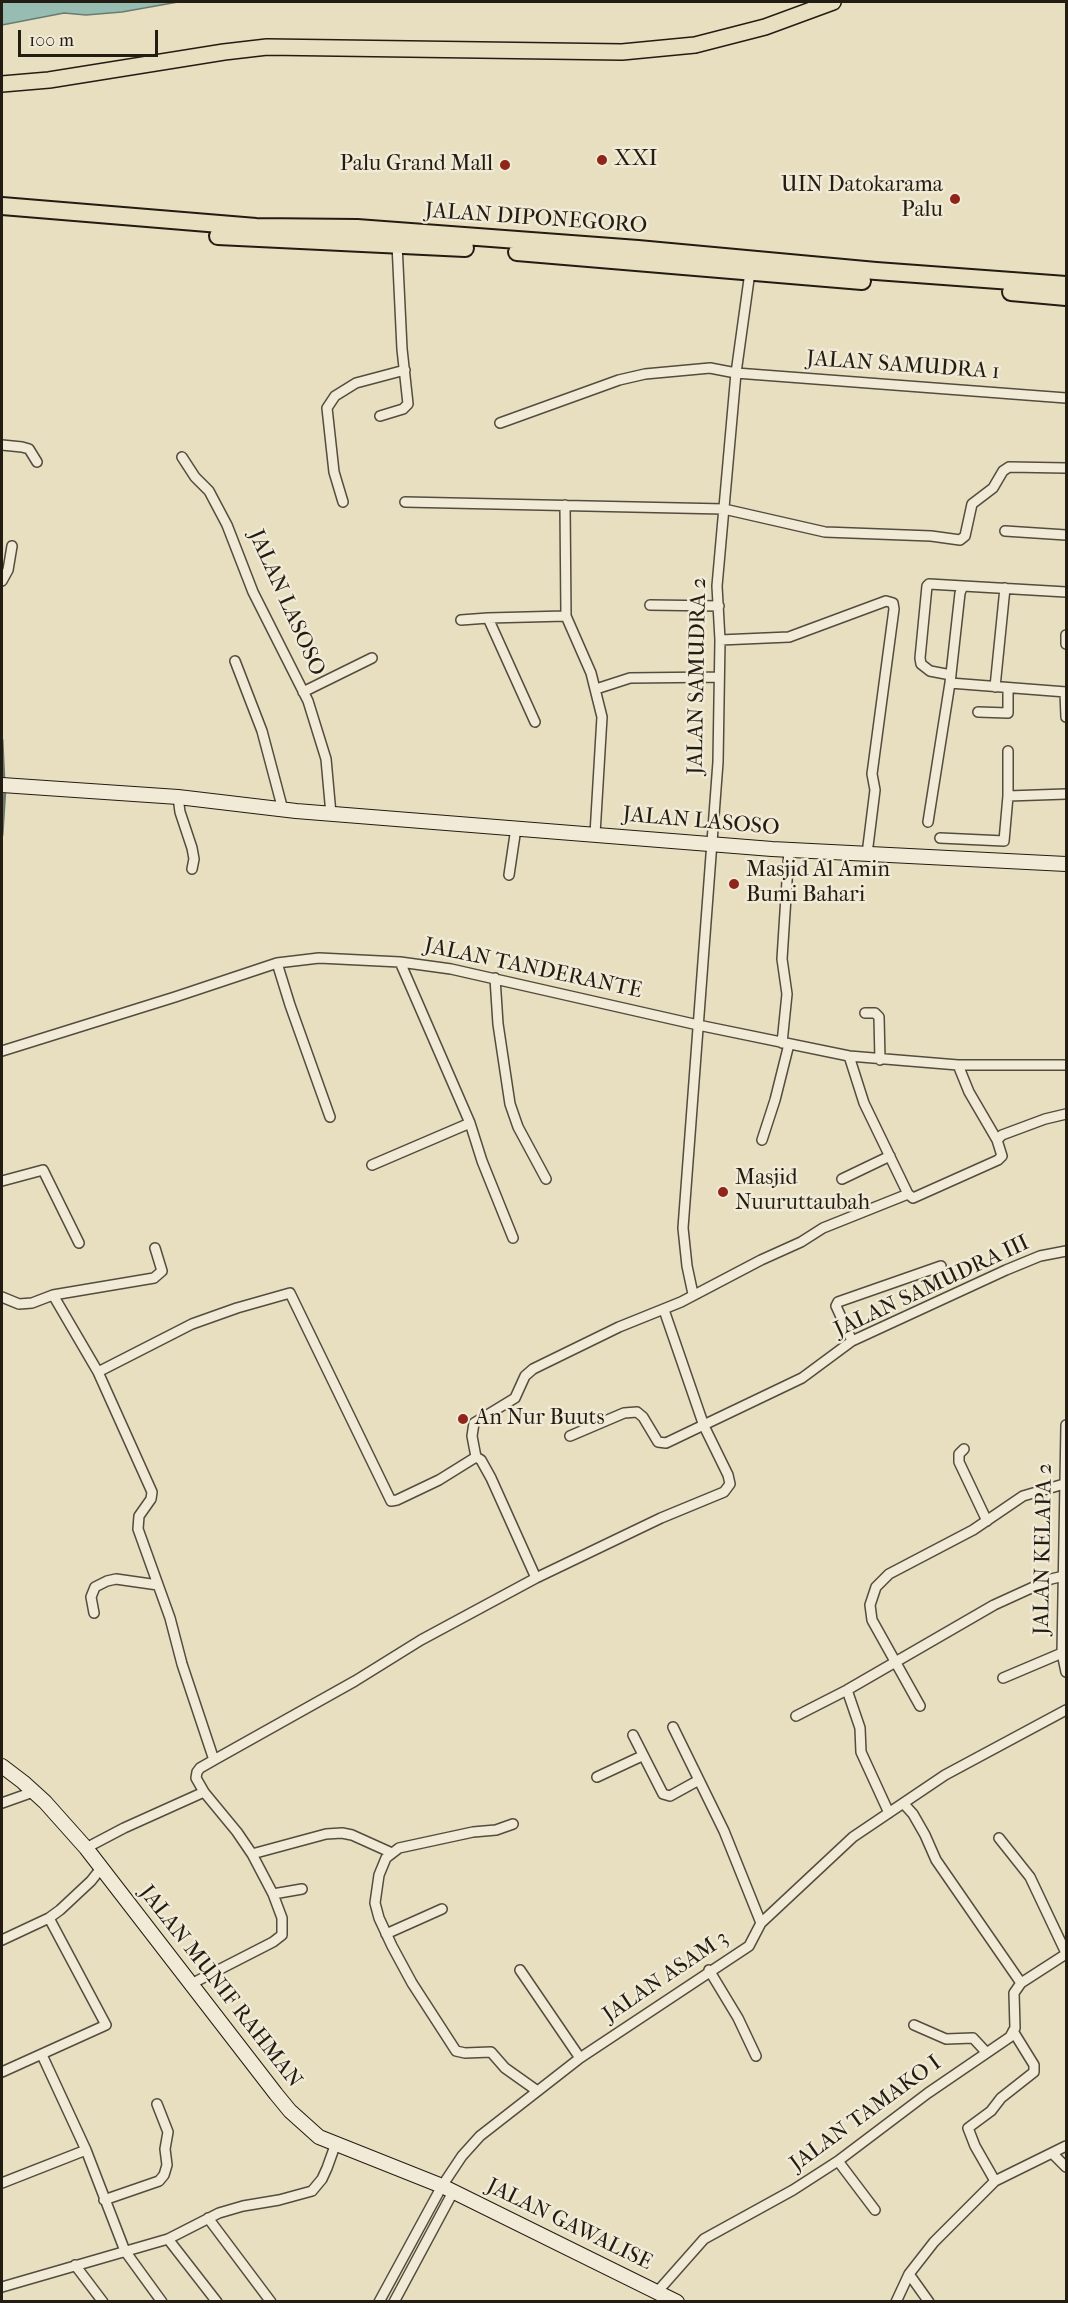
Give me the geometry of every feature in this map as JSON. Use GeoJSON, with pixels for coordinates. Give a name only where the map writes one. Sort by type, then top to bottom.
{"type":"FeatureCollection","features":[{"type":"Feature","properties":{"kind":"highway","name":"JALAN DIPONEGORO"},"geometry":{"type":"LineString","coordinates":[[2,206],[256,228],[357,228],[638,249],[876,272],[1066,285]]}},
{"type":"Feature","properties":{"kind":"highway","name":"JALAN DIPONEGORO"},"geometry":{"type":"LineString","coordinates":[[2,217],[245,238],[397,244],[1066,297]]}},
{"type":"Feature","properties":{"kind":"main road"},"geometry":{"type":"LineString","coordinates":[[2,84],[48,80],[267,47],[622,52],[685,46],[765,27],[833,2]]}},
{"type":"Feature","properties":{"kind":"street"},"geometry":{"type":"LineString","coordinates":[[380,416],[403,409],[408,404],[397,244]]}},
{"type":"Feature","properties":{"kind":"street","name":"JALAN SAMUDRA 2"},"geometry":{"type":"LineString","coordinates":[[713,843],[718,762],[720,640],[717,586],[736,373],[750,272]]}},
{"type":"Feature","properties":{"kind":"street","name":"JALAN SAMUDRA 1"},"geometry":{"type":"LineString","coordinates":[[500,423],[619,380],[645,374],[710,368],[736,373],[1066,398]]}},
{"type":"Feature","properties":{"kind":"street"},"geometry":{"type":"LineString","coordinates":[[344,502],[334,472],[327,408],[335,396],[356,383],[405,370]]}},
{"type":"Feature","properties":{"kind":"street"},"geometry":{"type":"LineString","coordinates":[[2,445],[29,449],[37,462]]}},
{"type":"Feature","properties":{"kind":"street","name":"JALAN LASOSO"},"geometry":{"type":"LineString","coordinates":[[182,457],[195,477],[209,491],[227,525],[253,592],[303,692],[326,759],[331,814]]}},
{"type":"Feature","properties":{"kind":"street"},"geometry":{"type":"LineString","coordinates":[[405,502],[724,509],[825,532],[931,536],[960,540],[965,536],[972,504],[993,488],[1003,471],[1009,467],[1066,468]]}},
{"type":"Feature","properties":{"kind":"street"},"geometry":{"type":"LineString","coordinates":[[565,505],[566,616],[597,689],[602,717],[595,834]]}},
{"type":"Feature","properties":{"kind":"street"},"geometry":{"type":"LineString","coordinates":[[1005,531],[1066,535]]}},
{"type":"Feature","properties":{"kind":"street"},"geometry":{"type":"LineString","coordinates":[[2,581],[8,570],[12,546]]}},
{"type":"Feature","properties":{"kind":"street"},"geometry":{"type":"LineString","coordinates":[[1066,592],[929,584],[925,589],[921,664],[930,672],[950,679],[995,687],[1066,692],[1066,717]]}},
{"type":"Feature","properties":{"kind":"street"},"geometry":{"type":"LineString","coordinates":[[928,822],[950,679],[960,593],[963,586]]}},
{"type":"Feature","properties":{"kind":"street"},"geometry":{"type":"LineString","coordinates":[[995,687],[1005,588]]}},
{"type":"Feature","properties":{"kind":"street"},"geometry":{"type":"LineString","coordinates":[[720,640],[789,637],[886,601],[892,603],[894,609],[874,752],[872,774],[875,790],[867,854]]}},
{"type":"Feature","properties":{"kind":"street"},"geometry":{"type":"LineString","coordinates":[[650,605],[719,606]]}},
{"type":"Feature","properties":{"kind":"street"},"geometry":{"type":"LineString","coordinates":[[461,620],[566,616]]}},
{"type":"Feature","properties":{"kind":"street"},"geometry":{"type":"LineString","coordinates":[[488,618],[535,722]]}},
{"type":"Feature","properties":{"kind":"street"},"geometry":{"type":"LineString","coordinates":[[1066,635],[1066,644]]}},
{"type":"Feature","properties":{"kind":"street"},"geometry":{"type":"LineString","coordinates":[[303,692],[372,657]]}},
{"type":"Feature","properties":{"kind":"street"},"geometry":{"type":"LineString","coordinates":[[235,661],[262,731],[283,810]]}},
{"type":"Feature","properties":{"kind":"street"},"geometry":{"type":"LineString","coordinates":[[597,689],[630,678],[719,677]]}},
{"type":"Feature","properties":{"kind":"street"},"geometry":{"type":"LineString","coordinates":[[978,712],[1008,713],[1008,688]]}},
{"type":"Feature","properties":{"kind":"street"},"geometry":{"type":"LineString","coordinates":[[940,838],[1004,841],[1008,796],[1008,751]]}},
{"type":"Feature","properties":{"kind":"street","name":"JALAN LASOSO"},"geometry":{"type":"LineString","coordinates":[[7,785],[178,797],[283,810],[789,850],[1066,864]]}},
{"type":"Feature","properties":{"kind":"street"},"geometry":{"type":"LineString","coordinates":[[1008,796],[1066,794]]}},
{"type":"Feature","properties":{"kind":"street"},"geometry":{"type":"LineString","coordinates":[[178,797],[180,812],[192,848],[194,859],[192,869]]}},
{"type":"Feature","properties":{"kind":"street"},"geometry":{"type":"LineString","coordinates":[[509,875],[516,828]]}},
{"type":"Feature","properties":{"kind":"street"},"geometry":{"type":"LineString","coordinates":[[693,1294],[683,1228],[713,843]]}},
{"type":"Feature","properties":{"kind":"street"},"geometry":{"type":"LineString","coordinates":[[762,1140],[775,1100],[786,1043],[787,1005],[782,959],[789,850]]}},
{"type":"Feature","properties":{"kind":"street","name":"JALAN TANDERANTE"},"geometry":{"type":"LineString","coordinates":[[2,1050],[277,963],[319,958],[400,962],[495,978],[849,1056],[958,1065],[1066,1065]]}},
{"type":"Feature","properties":{"kind":"street"},"geometry":{"type":"LineString","coordinates":[[400,962],[470,1123],[482,1161],[513,1238]]}},
{"type":"Feature","properties":{"kind":"street"},"geometry":{"type":"LineString","coordinates":[[277,963],[330,1117]]}},
{"type":"Feature","properties":{"kind":"street"},"geometry":{"type":"LineString","coordinates":[[495,978],[498,1024],[510,1104],[518,1127],[546,1179]]}},
{"type":"Feature","properties":{"kind":"street"},"geometry":{"type":"LineString","coordinates":[[865,1013],[875,1013],[879,1017],[880,1060]]}},
{"type":"Feature","properties":{"kind":"street"},"geometry":{"type":"LineString","coordinates":[[849,1056],[864,1103],[908,1194],[913,1198],[998,1160],[1002,1156],[997,1140],[969,1092],[958,1065]]}},
{"type":"Feature","properties":{"kind":"street"},"geometry":{"type":"LineString","coordinates":[[997,1140],[1013,1130],[1066,1114]]}},
{"type":"Feature","properties":{"kind":"street"},"geometry":{"type":"LineString","coordinates":[[372,1165],[470,1123]]}},
{"type":"Feature","properties":{"kind":"street"},"geometry":{"type":"LineString","coordinates":[[842,1179],[890,1156]]}},
{"type":"Feature","properties":{"kind":"street"},"geometry":{"type":"LineString","coordinates":[[2,1181],[43,1170],[80,1243]]}},
{"type":"Feature","properties":{"kind":"street"},"geometry":{"type":"LineString","coordinates":[[536,1578],[491,1478],[481,1460],[476,1457],[471,1436],[474,1423],[515,1398],[528,1373],[619,1327],[664,1310],[801,1242],[823,1228],[908,1194]]}},
{"type":"Feature","properties":{"kind":"street"},"geometry":{"type":"LineString","coordinates":[[2,1297],[19,1304],[32,1303],[53,1295],[154,1278],[162,1271],[155,1248]]}},
{"type":"Feature","properties":{"kind":"street","name":"JALAN SAMUDRA III"},"geometry":{"type":"LineString","coordinates":[[570,1436],[628,1412],[640,1413],[658,1442],[666,1443],[802,1378],[852,1341],[1006,1270],[1040,1256],[1066,1251]]}},
{"type":"Feature","properties":{"kind":"street"},"geometry":{"type":"LineString","coordinates":[[852,1341],[837,1306],[838,1302],[940,1266]]}},
{"type":"Feature","properties":{"kind":"street"},"geometry":{"type":"LineString","coordinates":[[98,1372],[192,1324],[290,1293],[391,1501],[439,1480],[476,1457]]}},
{"type":"Feature","properties":{"kind":"street"},"geometry":{"type":"LineString","coordinates":[[53,1295],[98,1372],[152,1492],[151,1499],[137,1521],[143,1547],[170,1618],[182,1664],[214,1760]]}},
{"type":"Feature","properties":{"kind":"street"},"geometry":{"type":"LineString","coordinates":[[191,1984],[273,1942],[282,1935],[282,1918],[273,1894],[252,1854],[204,1792],[196,1778],[196,1772],[200,1768],[355,1681],[420,1640],[536,1578],[661,1518],[724,1492],[730,1484],[729,1474],[704,1426],[664,1310]]}},
{"type":"Feature","properties":{"kind":"street","name":"JALAN KELAPA 2"},"geometry":{"type":"LineString","coordinates":[[1066,1425],[1062,1653],[1066,1672]]}},
{"type":"Feature","properties":{"kind":"street"},"geometry":{"type":"LineString","coordinates":[[964,1449],[959,1454],[958,1462],[987,1521]]}},
{"type":"Feature","properties":{"kind":"street"},"geometry":{"type":"LineString","coordinates":[[920,1706],[875,1627],[870,1612],[871,1599],[876,1587],[890,1574],[958,1539],[1023,1496],[1064,1484]]}},
{"type":"Feature","properties":{"kind":"street"},"geometry":{"type":"LineString","coordinates":[[796,1716],[848,1690],[994,1605],[1051,1579],[1064,1576]]}},
{"type":"Feature","properties":{"kind":"street"},"geometry":{"type":"LineString","coordinates":[[94,1613],[91,1597],[95,1587],[107,1581],[158,1585]]}},
{"type":"Feature","properties":{"kind":"street"},"geometry":{"type":"LineString","coordinates":[[1003,1678],[1062,1653]]}},
{"type":"Feature","properties":{"kind":"street"},"geometry":{"type":"LineString","coordinates":[[848,1690],[860,1728],[861,1752],[890,1813]]}},
{"type":"Feature","properties":{"kind":"street","name":"JALAN ASAM 3"},"geometry":{"type":"LineString","coordinates":[[447,2189],[471,2145],[536,2090],[580,2058],[748,1946],[761,1923],[853,1837],[945,1775],[1066,1710]]}},
{"type":"Feature","properties":{"kind":"street"},"geometry":{"type":"LineString","coordinates":[[673,1727],[724,1831],[761,1923]]}},
{"type":"Feature","properties":{"kind":"street"},"geometry":{"type":"LineString","coordinates":[[633,1735],[663,1794],[667,1796],[699,1780]]}},
{"type":"Feature","properties":{"kind":"street"},"geometry":{"type":"LineString","coordinates":[[597,1777],[642,1756]]}},
{"type":"Feature","properties":{"kind":"street","name":"JALAN MUNIF RAHMAN"},"geometry":{"type":"LineString","coordinates":[[2,1766],[33,1791],[102,1867],[139,1919],[290,2111],[319,2137],[447,2189]]}},
{"type":"Feature","properties":{"kind":"street"},"geometry":{"type":"LineString","coordinates":[[2,1803],[33,1791]]}},
{"type":"Feature","properties":{"kind":"street"},"geometry":{"type":"LineString","coordinates":[[86,1848],[204,1792]]}},
{"type":"Feature","properties":{"kind":"street"},"geometry":{"type":"LineString","coordinates":[[904,1804],[921,1828],[936,1860],[1021,1983]]}},
{"type":"Feature","properties":{"kind":"street"},"geometry":{"type":"LineString","coordinates":[[513,1824],[496,1830],[415,1843],[392,1853],[386,1858],[379,1875],[375,1903],[386,1934],[412,1983],[456,2051],[465,2054],[491,2052],[505,2068],[536,2090]]}},
{"type":"Feature","properties":{"kind":"street"},"geometry":{"type":"LineString","coordinates":[[252,1854],[326,1834],[342,1833],[352,1835],[392,1853]]}},
{"type":"Feature","properties":{"kind":"street"},"geometry":{"type":"LineString","coordinates":[[994,2181],[968,2128],[991,2111],[1000,2098],[1034,2072],[1034,2065],[1014,2031],[1016,2021],[1014,1993],[1021,1983],[1066,1953],[1030,1877],[999,1838]]}},
{"type":"Feature","properties":{"kind":"street"},"geometry":{"type":"LineString","coordinates":[[2,1940],[49,1918],[91,1881],[102,1867]]}},
{"type":"Feature","properties":{"kind":"street"},"geometry":{"type":"LineString","coordinates":[[273,1894],[302,1889]]}},
{"type":"Feature","properties":{"kind":"street"},"geometry":{"type":"LineString","coordinates":[[386,1934],[442,1909]]}},
{"type":"Feature","properties":{"kind":"street"},"geometry":{"type":"LineString","coordinates":[[2,2072],[103,2028],[107,2023],[49,1918]]}},
{"type":"Feature","properties":{"kind":"street"},"geometry":{"type":"LineString","coordinates":[[520,1970],[580,2058]]}},
{"type":"Feature","properties":{"kind":"street"},"geometry":{"type":"LineString","coordinates":[[709,1970],[738,2018],[756,2056]]}},
{"type":"Feature","properties":{"kind":"street"},"geometry":{"type":"LineString","coordinates":[[914,2025],[946,2039],[973,2038],[986,2052]]}},
{"type":"Feature","properties":{"kind":"street","name":"JALAN TAMAKO I"},"geometry":{"type":"LineString","coordinates":[[658,2291],[704,2239],[793,2190],[838,2161],[986,2052],[1010,2037],[1014,2031]]}},
{"type":"Feature","properties":{"kind":"street"},"geometry":{"type":"LineString","coordinates":[[42,2055],[86,2150],[124,2251],[162,2301]]}},
{"type":"Feature","properties":{"kind":"street"},"geometry":{"type":"LineString","coordinates":[[104,2200],[159,2181],[164,2175],[167,2165],[165,2149],[168,2132],[157,2104]]}},
{"type":"Feature","properties":{"kind":"street"},"geometry":{"type":"LineString","coordinates":[[2,2287],[168,2239],[207,2218],[243,2206],[279,2200],[312,2190],[322,2179],[336,2143]]}},
{"type":"Feature","properties":{"kind":"street"},"geometry":{"type":"LineString","coordinates":[[896,2301],[909,2274],[934,2242],[994,2181],[1066,2146]]}},
{"type":"Feature","properties":{"kind":"street"},"geometry":{"type":"LineString","coordinates":[[2,2183],[86,2150]]}},
{"type":"Feature","properties":{"kind":"street"},"geometry":{"type":"LineString","coordinates":[[1052,2153],[1066,2167]]}},
{"type":"Feature","properties":{"kind":"street"},"geometry":{"type":"LineString","coordinates":[[838,2161],[875,2210]]}},
{"type":"Feature","properties":{"kind":"street"},"geometry":{"type":"LineString","coordinates":[[379,2301],[447,2189]]}},
{"type":"Feature","properties":{"kind":"street"},"geometry":{"type":"LineString","coordinates":[[394,2301],[447,2189]]}},
{"type":"Feature","properties":{"kind":"street","name":"JALAN GAWALISE"},"geometry":{"type":"LineString","coordinates":[[447,2189],[677,2301]]}},
{"type":"Feature","properties":{"kind":"street"},"geometry":{"type":"LineString","coordinates":[[207,2218],[271,2301]]}},
{"type":"Feature","properties":{"kind":"street"},"geometry":{"type":"LineString","coordinates":[[168,2239],[217,2301]]}},
{"type":"Feature","properties":{"kind":"street"},"geometry":{"type":"LineString","coordinates":[[75,2265],[102,2301]]}},
{"type":"Feature","properties":{"kind":"street"},"geometry":{"type":"LineString","coordinates":[[909,2274],[929,2301]]}},
{"type":"Feature","properties":{"kind":"water"},"geometry":{"type":"Polygon","coordinates":[[[2,2],[178,2],[122,12],[86,15],[64,13],[2,25],[2,2]]]}},
{"type":"Feature","properties":{"kind":"waterway"},"geometry":{"type":"LineString","coordinates":[[2,740],[4,782]]}},
{"type":"Feature","properties":{"kind":"waterway"},"geometry":{"type":"LineString","coordinates":[[2,835],[5,789]]}},
{"type":"Feature","properties":{"kind":"place","name":"XXI"},"geometry":{"type":"Point","coordinates":[602,160]}},
{"type":"Feature","properties":{"kind":"place","name":"Palu Grand Mall"},"geometry":{"type":"Point","coordinates":[505,165]}},
{"type":"Feature","properties":{"kind":"place","name":"UIN Datokarama Palu"},"geometry":{"type":"Point","coordinates":[955,199]}},
{"type":"Feature","properties":{"kind":"place","name":"Masjid Al Amin Bumi Bahari"},"geometry":{"type":"Point","coordinates":[734,884]}},
{"type":"Feature","properties":{"kind":"place","name":"Masjid Nuuruttaubah"},"geometry":{"type":"Point","coordinates":[723,1192]}},
{"type":"Feature","properties":{"kind":"place","name":"An Nur Buuts"},"geometry":{"type":"Point","coordinates":[463,1419]}}]}
